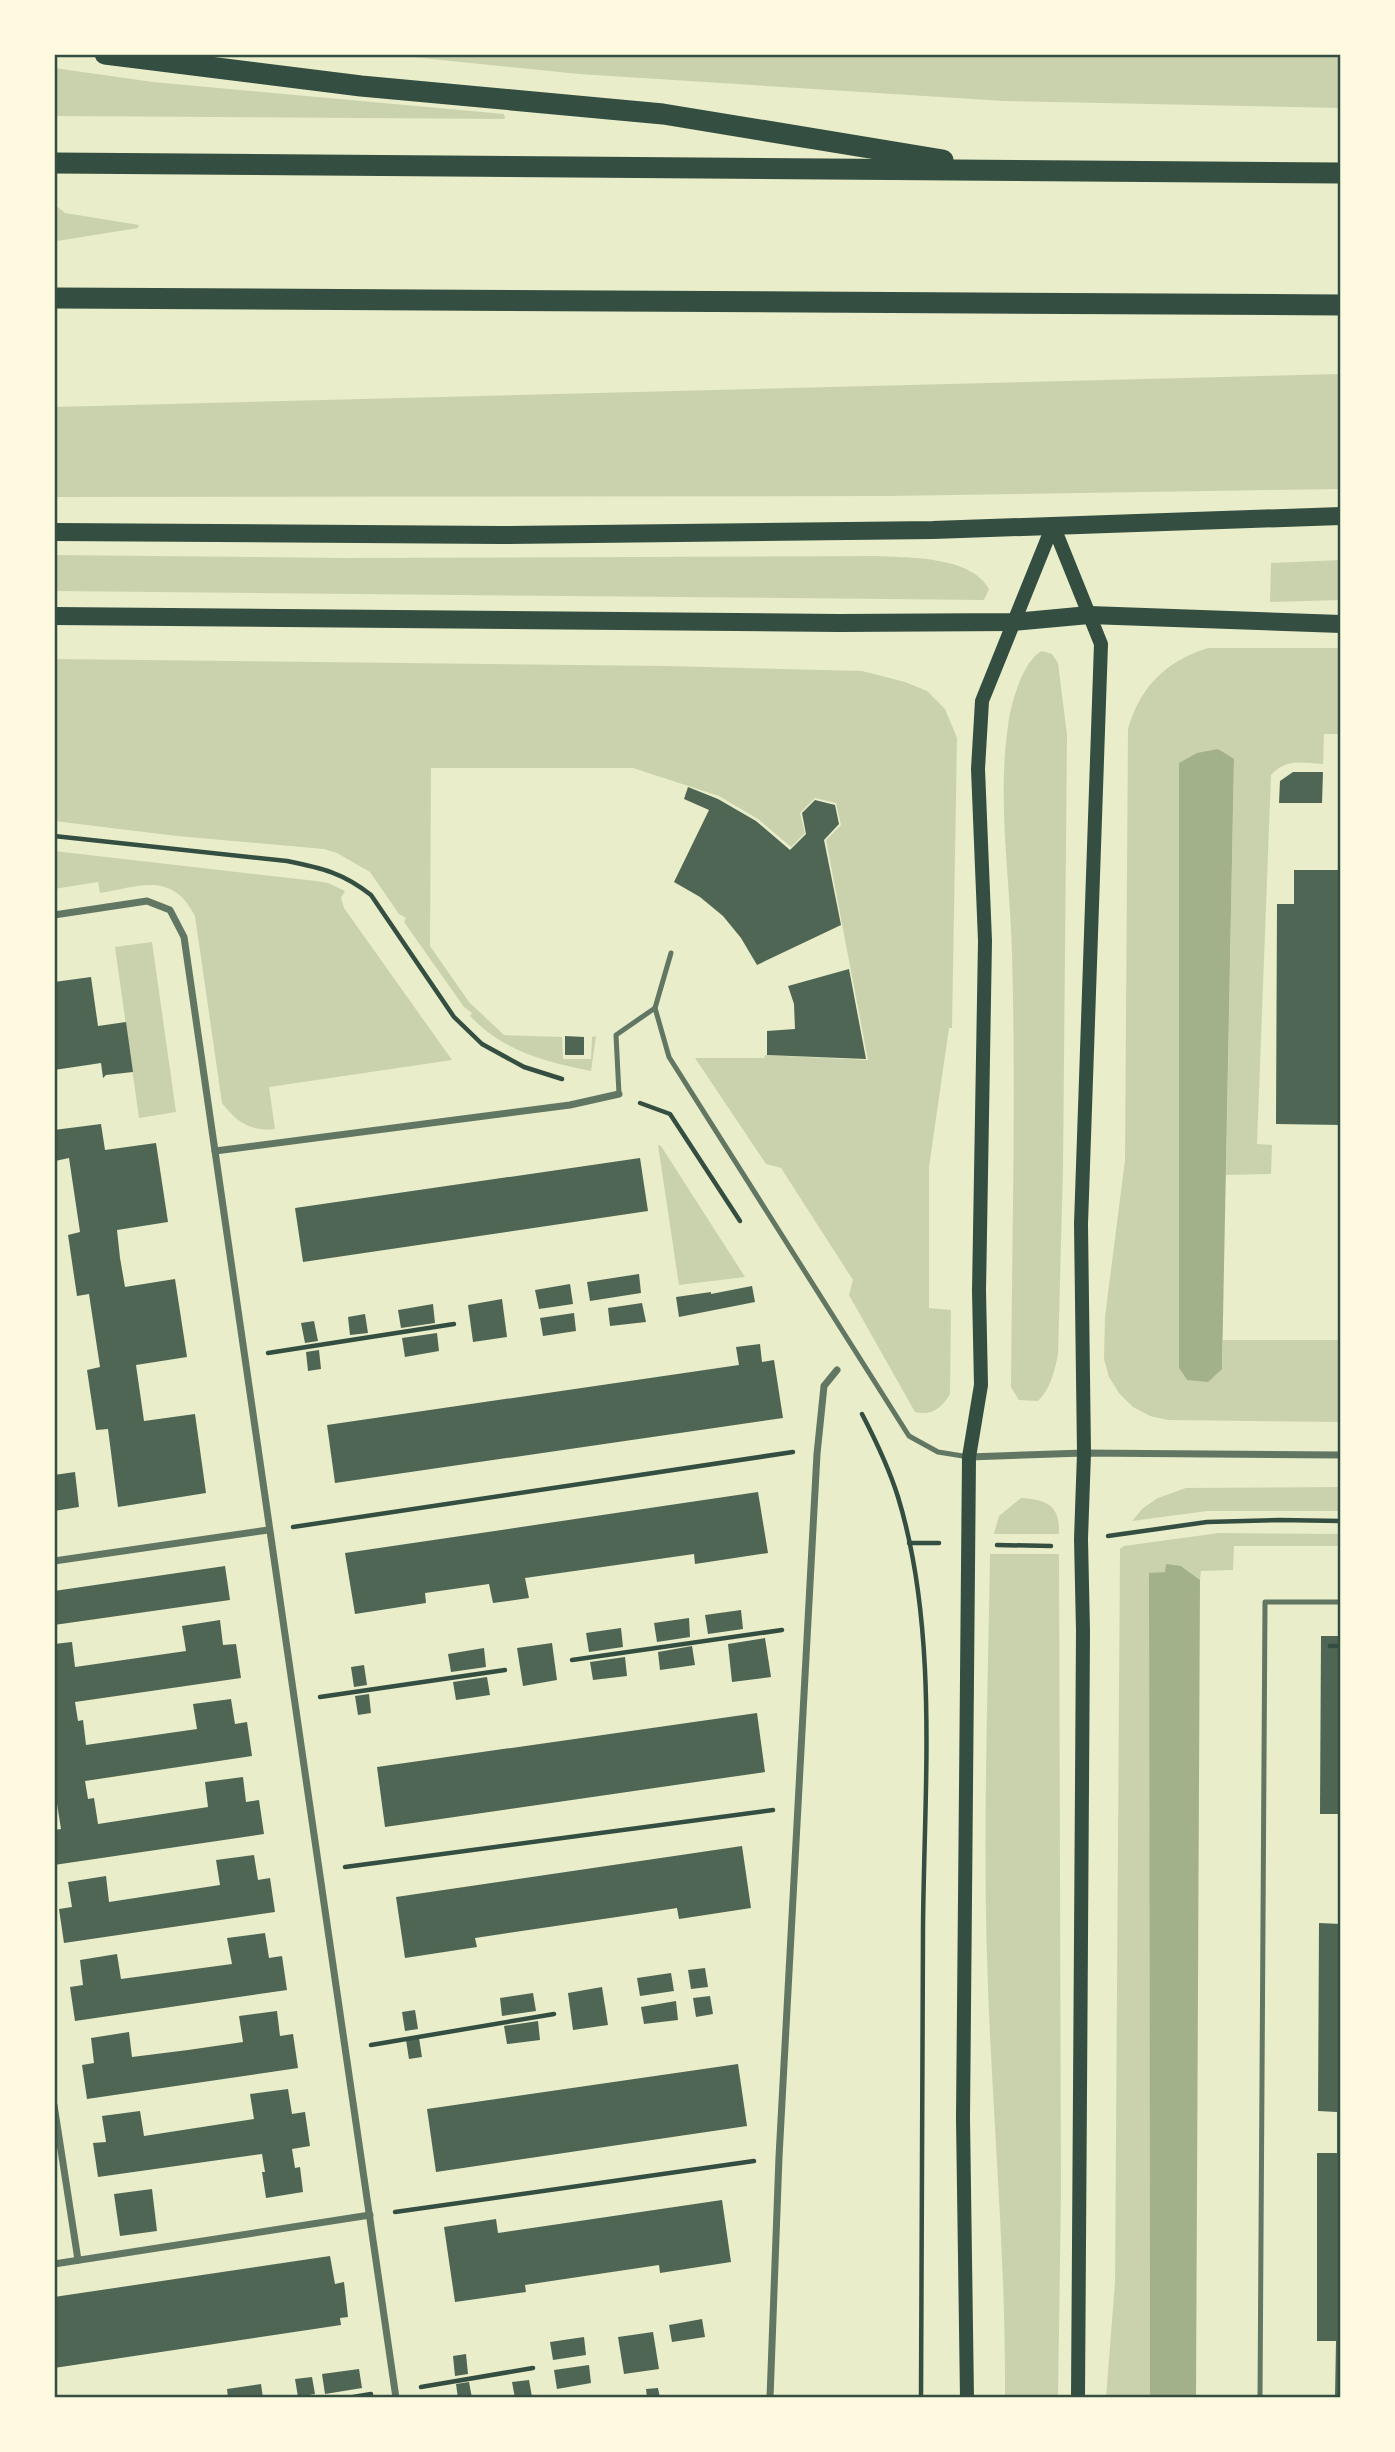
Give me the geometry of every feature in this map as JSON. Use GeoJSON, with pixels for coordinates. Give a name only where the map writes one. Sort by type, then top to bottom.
{"type":"FeatureCollection","features":[{"type":"Feature","properties":{"kind":"highway"},"geometry":{"type":"LineString","coordinates":[[105,54],[361,86],[663,114],[1010,171]]}},
{"type":"Feature","properties":{"kind":"highway"},"geometry":{"type":"LineString","coordinates":[[54,163],[1341,173]]}},
{"type":"Feature","properties":{"kind":"highway"},"geometry":{"type":"LineString","coordinates":[[54,298],[1341,305]]}},
{"type":"Feature","properties":{"kind":"main road"},"geometry":{"type":"LineString","coordinates":[[54,532],[501,535],[933,530],[1341,516]]}},
{"type":"Feature","properties":{"kind":"main road"},"geometry":{"type":"LineString","coordinates":[[1053,525],[1101,644],[1081,1224],[1084,1452],[1081,1539],[1083,1630],[1078,2398]]}},
{"type":"Feature","properties":{"kind":"main road"},"geometry":{"type":"LineString","coordinates":[[967,2398],[963,2119],[969,1457],[981,1385],[979,1291],[985,941],[978,769],[982,701],[1053,525]]}},
{"type":"Feature","properties":{"kind":"main road"},"geometry":{"type":"LineString","coordinates":[[54,616],[839,623],[1014,622],[1089,615],[1341,624]]}},
{"type":"Feature","properties":{"kind":"street"},"geometry":{"type":"LineString","coordinates":[[54,915],[147,901],[170,910],[184,937],[268,1530],[396,2394]]}},
{"type":"Feature","properties":{"kind":"street"},"geometry":{"type":"LineString","coordinates":[[215,1151],[556,1107],[619,1094]]}},
{"type":"Feature","properties":{"kind":"street"},"geometry":{"type":"LineString","coordinates":[[770,2398],[779,2157],[818,1448],[824,1386],[837,1370]]}},
{"type":"Feature","properties":{"kind":"street"},"geometry":{"type":"LineString","coordinates":[[969,1457],[1084,1452],[1341,1455]]}},
{"type":"Feature","properties":{"kind":"street"},"geometry":{"type":"LineString","coordinates":[[54,1561],[268,1530]]}},
{"type":"Feature","properties":{"kind":"street"},"geometry":{"type":"LineString","coordinates":[[54,2105],[78,2260]]}},
{"type":"Feature","properties":{"kind":"street"},"geometry":{"type":"LineString","coordinates":[[54,2263],[370,2215]]}},
{"type":"Feature","properties":{"kind":"lane"},"geometry":{"type":"LineString","coordinates":[[671,953],[655,1008],[669,1057],[909,1436],[938,1452],[969,1457]]}},
{"type":"Feature","properties":{"kind":"lane"},"geometry":{"type":"LineString","coordinates":[[619,1094],[616,1035],[655,1008]]}},
{"type":"Feature","properties":{"kind":"lane"},"geometry":{"type":"LineString","coordinates":[[1260,2398],[1265,1602],[1341,1602]]}},
{"type":"Feature","properties":{"kind":"path"},"geometry":{"type":"LineString","coordinates":[[54,836],[287,861],[320,868],[352,880],[371,895],[454,1017],[482,1044],[524,1067],[567,1080]]}},
{"type":"Feature","properties":{"kind":"path"},"geometry":{"type":"LineString","coordinates":[[619,1094],[670,1114],[746,1230]]}},
{"type":"Feature","properties":{"kind":"path"},"geometry":{"type":"LineString","coordinates":[[243,1357],[454,1324]]}},
{"type":"Feature","properties":{"kind":"path"},"geometry":{"type":"LineString","coordinates":[[837,1370],[852,1393],[877,1444],[897,1496],[909,1542],[918,1599],[927,1723],[923,1906],[921,2398]]}},
{"type":"Feature","properties":{"kind":"path"},"geometry":{"type":"LineString","coordinates":[[268,1530],[818,1448]]}},
{"type":"Feature","properties":{"kind":"path"},"geometry":{"type":"LineString","coordinates":[[909,1542],[1055,1546],[1081,1539],[1150,1532],[1207,1522],[1341,1521]]}},
{"type":"Feature","properties":{"kind":"path"},"geometry":{"type":"LineString","coordinates":[[572,1660],[808,1627]]}},
{"type":"Feature","properties":{"kind":"path"},"geometry":{"type":"LineString","coordinates":[[1330,1646],[1341,1646]]}},
{"type":"Feature","properties":{"kind":"path"},"geometry":{"type":"LineString","coordinates":[[295,1701],[505,1670]]}},
{"type":"Feature","properties":{"kind":"path"},"geometry":{"type":"LineString","coordinates":[[320,1871],[798,1807]]}},
{"type":"Feature","properties":{"kind":"path"},"geometry":{"type":"LineString","coordinates":[[346,2049],[554,2014]]}},
{"type":"Feature","properties":{"kind":"path"},"geometry":{"type":"LineString","coordinates":[[370,2215],[779,2157]]}},
{"type":"Feature","properties":{"kind":"path"},"geometry":{"type":"LineString","coordinates":[[396,2394],[533,2368]]}},
{"type":"Feature","properties":{"kind":"shaded area"},"geometry":{"type":"Polygon","coordinates":[[[383,54],[1341,54],[1341,108],[1004,101],[579,74],[383,54]]]}},
{"type":"Feature","properties":{"kind":"shaded area"},"geometry":{"type":"Polygon","coordinates":[[[54,68],[153,82],[504,114],[505,119],[54,116],[54,68]]]}},
{"type":"Feature","properties":{"kind":"shaded area"},"geometry":{"type":"Polygon","coordinates":[[[54,204],[65,213],[139,225],[138,228],[57,241],[54,256],[54,204]]]}},
{"type":"Feature","properties":{"kind":"shaded area"},"geometry":{"type":"Polygon","coordinates":[[[1341,374],[1341,489],[889,496],[54,497],[54,407],[1341,374]]]}},
{"type":"Feature","properties":{"kind":"shaded area"},"geometry":{"type":"Polygon","coordinates":[[[54,555],[345,558],[877,556],[922,559],[954,565],[969,570],[989,589],[984,600],[54,591],[54,555]]]}},
{"type":"Feature","properties":{"kind":"shaded area"},"geometry":{"type":"Polygon","coordinates":[[[1341,560],[1341,600],[1270,602],[1271,563],[1341,560]]]}},
{"type":"Feature","properties":{"kind":"shaded area"},"geometry":{"type":"Polygon","coordinates":[[[1208,648],[1341,648],[1341,734],[1324,734],[1323,764],[1289,764],[1271,775],[1257,1144],[1272,1145],[1271,1174],[1226,1175],[1234,759],[1179,763],[1179,1368],[1187,1380],[1222,1369],[1223,1340],[1341,1340],[1341,1422],[1168,1420],[1150,1416],[1133,1407],[1119,1393],[1109,1377],[1104,1359],[1105,1317],[1125,1160],[1128,729],[1140,700],[1157,678],[1179,660],[1208,648]]]}},
{"type":"Feature","properties":{"kind":"shaded area"},"geometry":{"type":"Polygon","coordinates":[[[1042,651],[1052,654],[1058,663],[1067,735],[1063,1169],[1058,1355],[1049,1385],[1038,1401],[1019,1400],[1011,1387],[1013,1007],[1004,782],[1011,707],[1023,673],[1042,651]]]}},
{"type":"Feature","properties":{"kind":"shaded area"},"geometry":{"type":"Polygon","coordinates":[[[54,659],[862,671],[905,682],[927,691],[945,709],[957,738],[952,1028],[949,1028],[929,1167],[929,1308],[951,1310],[950,1394],[944,1403],[931,1412],[915,1412],[849,1295],[853,1280],[781,1168],[766,1164],[695,1058],[764,1058],[765,1055],[868,1060],[826,840],[841,825],[836,803],[815,798],[800,813],[805,833],[791,847],[758,819],[719,796],[633,768],[431,768],[430,946],[469,1002],[504,1035],[562,1037],[563,1059],[591,1059],[592,1037],[596,1036],[591,1071],[541,1059],[496,1038],[483,1028],[470,1016],[472,1013],[464,1007],[404,922],[406,918],[399,914],[370,872],[337,853],[324,849],[177,836],[54,821],[54,659]]]}},
{"type":"Feature","properties":{"kind":"shaded area"},"geometry":{"type":"Polygon","coordinates":[[[1218,749],[1234,759],[1222,1369],[1208,1382],[1187,1380],[1179,1368],[1179,763],[1197,753],[1218,749]]]}},
{"type":"Feature","properties":{"kind":"shaded area"},"geometry":{"type":"Polygon","coordinates":[[[54,851],[316,881],[345,891],[341,898],[344,908],[452,1060],[269,1087],[275,1129],[259,1129],[245,1124],[222,1103],[195,916],[186,902],[176,892],[154,885],[100,893],[98,882],[54,889],[54,851]]]}},
{"type":"Feature","properties":{"kind":"shaded area"},"geometry":{"type":"Polygon","coordinates":[[[152,942],[176,1112],[139,1118],[115,947],[152,942]]]}},
{"type":"Feature","properties":{"kind":"shaded area"},"geometry":{"type":"Polygon","coordinates":[[[658,1145],[661,1146],[745,1277],[679,1285],[658,1145]]]}},
{"type":"Feature","properties":{"kind":"shaded area"},"geometry":{"type":"Polygon","coordinates":[[[1341,1487],[1341,1511],[1207,1511],[1132,1521],[1143,1508],[1158,1498],[1186,1488],[1341,1487]]]}},
{"type":"Feature","properties":{"kind":"shaded area"},"geometry":{"type":"Polygon","coordinates":[[[1021,1498],[1038,1500],[1050,1506],[1057,1516],[1059,1534],[994,1534],[999,1516],[1021,1498]]]}},
{"type":"Feature","properties":{"kind":"shaded area"},"geometry":{"type":"Polygon","coordinates":[[[1219,1533],[1341,1534],[1341,1546],[1234,1546],[1233,1570],[1201,1571],[1200,1580],[1181,1566],[1149,1574],[1150,2398],[1106,2398],[1115,2282],[1120,1549],[1124,1546],[1219,1533]]]}},
{"type":"Feature","properties":{"kind":"shaded area"},"geometry":{"type":"Polygon","coordinates":[[[990,1554],[1059,1554],[1061,2192],[1058,2398],[1005,2398],[1003,2288],[986,1907],[990,1554]]]}},
{"type":"Feature","properties":{"kind":"shaded area"},"geometry":{"type":"Polygon","coordinates":[[[1166,1564],[1181,1566],[1200,1580],[1196,2398],[1150,2398],[1149,1573],[1165,1572],[1166,1564]]]}},
{"type":"Feature","properties":{"kind":"building"},"geometry":{"type":"Polygon","coordinates":[[[1293,772],[1323,772],[1322,803],[1279,803],[1280,781],[1293,772]]]}},
{"type":"Feature","properties":{"kind":"building"},"geometry":{"type":"Polygon","coordinates":[[[688,787],[718,799],[756,821],[790,850],[806,834],[802,813],[815,800],[835,805],[839,824],[824,840],[841,925],[757,965],[741,938],[723,916],[700,897],[674,882],[709,810],[684,799],[688,787]]]}},
{"type":"Feature","properties":{"kind":"building"},"geometry":{"type":"Polygon","coordinates":[[[1294,870],[1341,870],[1341,1125],[1276,1124],[1277,904],[1294,904],[1294,870]]]}},
{"type":"Feature","properties":{"kind":"building"},"geometry":{"type":"Polygon","coordinates":[[[849,969],[866,1059],[767,1055],[767,1031],[795,1029],[794,1004],[788,986],[849,969]]]}},
{"type":"Feature","properties":{"kind":"building"},"geometry":{"type":"Polygon","coordinates":[[[91,977],[98,1026],[126,1022],[133,1072],[106,1075],[103,1078],[101,1063],[54,1070],[54,982],[91,977]]]}},
{"type":"Feature","properties":{"kind":"building"},"geometry":{"type":"Polygon","coordinates":[[[565,1036],[584,1037],[584,1055],[565,1055],[565,1036]]]}},
{"type":"Feature","properties":{"kind":"building"},"geometry":{"type":"Polygon","coordinates":[[[101,1124],[105,1150],[156,1143],[168,1222],[117,1230],[120,1258],[125,1287],[175,1279],[187,1357],[136,1365],[144,1421],[195,1414],[206,1493],[118,1507],[108,1429],[96,1430],[87,1370],[100,1367],[89,1294],[77,1296],[68,1235],[80,1232],[69,1158],[55,1161],[54,1130],[101,1124]]]}},
{"type":"Feature","properties":{"kind":"building"},"geometry":{"type":"Polygon","coordinates":[[[640,1158],[648,1211],[303,1262],[295,1208],[640,1158]]]}},
{"type":"Feature","properties":{"kind":"building"},"geometry":{"type":"Polygon","coordinates":[[[639,1274],[641,1293],[590,1301],[587,1282],[639,1274]]]}},
{"type":"Feature","properties":{"kind":"building"},"geometry":{"type":"Polygon","coordinates":[[[570,1284],[573,1304],[539,1309],[535,1290],[570,1284]]]}},
{"type":"Feature","properties":{"kind":"building"},"geometry":{"type":"Polygon","coordinates":[[[752,1286],[755,1302],[679,1317],[676,1297],[752,1286]]]}},
{"type":"Feature","properties":{"kind":"building"},"geometry":{"type":"Polygon","coordinates":[[[502,1299],[507,1337],[473,1342],[468,1305],[502,1299]]]}},
{"type":"Feature","properties":{"kind":"building"},"geometry":{"type":"Polygon","coordinates":[[[642,1303],[646,1322],[610,1326],[608,1308],[642,1303]]]}},
{"type":"Feature","properties":{"kind":"building"},"geometry":{"type":"Polygon","coordinates":[[[433,1304],[435,1323],[401,1328],[398,1310],[433,1304]]]}},
{"type":"Feature","properties":{"kind":"building"},"geometry":{"type":"Polygon","coordinates":[[[574,1313],[576,1331],[543,1336],[540,1318],[574,1313]]]}},
{"type":"Feature","properties":{"kind":"building"},"geometry":{"type":"Polygon","coordinates":[[[365,1314],[368,1333],[350,1335],[348,1317],[365,1314]]]}},
{"type":"Feature","properties":{"kind":"building"},"geometry":{"type":"Polygon","coordinates":[[[314,1321],[318,1341],[305,1343],[301,1323],[314,1321]]]}},
{"type":"Feature","properties":{"kind":"building"},"geometry":{"type":"Polygon","coordinates":[[[437,1333],[439,1351],[405,1357],[402,1338],[437,1333]]]}},
{"type":"Feature","properties":{"kind":"building"},"geometry":{"type":"Polygon","coordinates":[[[760,1344],[762,1362],[774,1360],[783,1418],[335,1483],[327,1425],[739,1365],[736,1347],[760,1344]]]}},
{"type":"Feature","properties":{"kind":"building"},"geometry":{"type":"Polygon","coordinates":[[[319,1350],[321,1369],[308,1371],[306,1352],[319,1350]]]}},
{"type":"Feature","properties":{"kind":"building"},"geometry":{"type":"Polygon","coordinates":[[[75,1472],[79,1507],[54,1511],[54,1475],[75,1472]]]}},
{"type":"Feature","properties":{"kind":"building"},"geometry":{"type":"Polygon","coordinates":[[[758,1492],[768,1553],[695,1564],[694,1554],[525,1578],[529,1598],[493,1603],[489,1584],[425,1593],[426,1603],[355,1614],[345,1553],[758,1492]]]}},
{"type":"Feature","properties":{"kind":"building"},"geometry":{"type":"Polygon","coordinates":[[[225,1566],[230,1600],[54,1625],[54,1591],[225,1566]]]}},
{"type":"Feature","properties":{"kind":"building"},"geometry":{"type":"Polygon","coordinates":[[[741,1610],[743,1629],[708,1634],[705,1615],[741,1610]]]}},
{"type":"Feature","properties":{"kind":"building"},"geometry":{"type":"Polygon","coordinates":[[[689,1618],[690,1637],[657,1642],[654,1623],[689,1618]]]}},
{"type":"Feature","properties":{"kind":"building"},"geometry":{"type":"Polygon","coordinates":[[[220,1620],[223,1645],[236,1644],[241,1678],[75,1702],[78,1721],[83,1720],[86,1745],[197,1729],[193,1704],[231,1699],[235,1724],[247,1722],[252,1756],[85,1781],[88,1799],[94,1798],[98,1824],[208,1807],[205,1782],[243,1777],[246,1802],[259,1800],[264,1834],[54,1865],[54,1830],[61,1829],[54,1785],[54,1644],[72,1642],[75,1667],[186,1651],[182,1626],[220,1620]]]}},
{"type":"Feature","properties":{"kind":"building"},"geometry":{"type":"Polygon","coordinates":[[[621,1628],[623,1647],[589,1652],[586,1633],[621,1628]]]}},
{"type":"Feature","properties":{"kind":"building"},"geometry":{"type":"Polygon","coordinates":[[[1321,1636],[1341,1636],[1341,1814],[1320,1814],[1321,1636]]]}},
{"type":"Feature","properties":{"kind":"building"},"geometry":{"type":"Polygon","coordinates":[[[765,1638],[771,1677],[732,1682],[728,1644],[765,1638]]]}},
{"type":"Feature","properties":{"kind":"building"},"geometry":{"type":"Polygon","coordinates":[[[552,1643],[557,1680],[523,1686],[517,1648],[552,1643]]]}},
{"type":"Feature","properties":{"kind":"building"},"geometry":{"type":"Polygon","coordinates":[[[692,1646],[695,1665],[660,1670],[658,1652],[692,1646]]]}},
{"type":"Feature","properties":{"kind":"building"},"geometry":{"type":"Polygon","coordinates":[[[484,1648],[486,1667],[451,1672],[448,1654],[484,1648]]]}},
{"type":"Feature","properties":{"kind":"building"},"geometry":{"type":"Polygon","coordinates":[[[625,1657],[627,1676],[593,1680],[590,1662],[625,1657]]]}},
{"type":"Feature","properties":{"kind":"building"},"geometry":{"type":"Polygon","coordinates":[[[364,1665],[367,1685],[354,1687],[351,1667],[364,1665]]]}},
{"type":"Feature","properties":{"kind":"building"},"geometry":{"type":"Polygon","coordinates":[[[487,1677],[490,1695],[456,1700],[453,1682],[487,1677]]]}},
{"type":"Feature","properties":{"kind":"building"},"geometry":{"type":"Polygon","coordinates":[[[369,1694],[371,1713],[358,1715],[355,1696],[369,1694]]]}},
{"type":"Feature","properties":{"kind":"building"},"geometry":{"type":"Polygon","coordinates":[[[757,1713],[765,1772],[385,1827],[377,1767],[757,1713]]]}},
{"type":"Feature","properties":{"kind":"building"},"geometry":{"type":"Polygon","coordinates":[[[742,1846],[751,1908],[679,1919],[677,1908],[475,1938],[477,1947],[405,1958],[396,1897],[742,1846]]]}},
{"type":"Feature","properties":{"kind":"building"},"geometry":{"type":"Polygon","coordinates":[[[254,1855],[258,1880],[270,1878],[275,1912],[64,1943],[59,1909],[72,1907],[68,1882],[106,1876],[109,1902],[220,1885],[216,1860],[254,1855]]]}},
{"type":"Feature","properties":{"kind":"building"},"geometry":{"type":"Polygon","coordinates":[[[1319,1923],[1341,1924],[1341,2398],[1335,2398],[1336,2341],[1317,2341],[1317,2153],[1337,2153],[1337,2112],[1318,2111],[1319,1923]]]}},
{"type":"Feature","properties":{"kind":"building"},"geometry":{"type":"Polygon","coordinates":[[[265,1933],[269,1958],[282,1956],[287,1990],[75,2021],[70,1987],[83,1985],[80,1960],[117,1954],[121,1979],[232,1964],[227,1938],[265,1933]]]}},
{"type":"Feature","properties":{"kind":"building"},"geometry":{"type":"Polygon","coordinates":[[[705,1968],[708,1987],[691,1989],[688,1970],[705,1968]]]}},
{"type":"Feature","properties":{"kind":"building"},"geometry":{"type":"Polygon","coordinates":[[[671,1973],[674,1991],[640,1996],[637,1978],[671,1973]]]}},
{"type":"Feature","properties":{"kind":"building"},"geometry":{"type":"Polygon","coordinates":[[[602,1987],[608,2025],[573,2030],[568,1993],[602,1987]]]}},
{"type":"Feature","properties":{"kind":"building"},"geometry":{"type":"Polygon","coordinates":[[[533,1993],[536,2011],[502,2016],[500,1998],[533,1993]]]}},
{"type":"Feature","properties":{"kind":"building"},"geometry":{"type":"Polygon","coordinates":[[[710,1996],[713,2014],[696,2017],[693,1998],[710,1996]]]}},
{"type":"Feature","properties":{"kind":"building"},"geometry":{"type":"Polygon","coordinates":[[[676,2001],[678,2020],[644,2024],[641,2007],[676,2001]]]}},
{"type":"Feature","properties":{"kind":"building"},"geometry":{"type":"Polygon","coordinates":[[[415,2010],[418,2029],[405,2031],[402,2012],[415,2010]]]}},
{"type":"Feature","properties":{"kind":"building"},"geometry":{"type":"Polygon","coordinates":[[[277,2011],[280,2036],[293,2034],[298,2068],[87,2099],[82,2065],[94,2063],[91,2038],[129,2032],[132,2057],[188,2050],[243,2042],[239,2016],[277,2011]]]}},
{"type":"Feature","properties":{"kind":"building"},"geometry":{"type":"Polygon","coordinates":[[[538,2021],[540,2040],[507,2044],[504,2026],[538,2021]]]}},
{"type":"Feature","properties":{"kind":"building"},"geometry":{"type":"Polygon","coordinates":[[[419,2038],[422,2057],[409,2059],[406,2040],[419,2038]]]}},
{"type":"Feature","properties":{"kind":"building"},"geometry":{"type":"Polygon","coordinates":[[[738,2064],[747,2126],[436,2172],[427,2109],[738,2064]]]}},
{"type":"Feature","properties":{"kind":"building"},"geometry":{"type":"Polygon","coordinates":[[[288,2089],[292,2114],[305,2112],[310,2146],[292,2149],[295,2168],[300,2167],[303,2192],[266,2198],[262,2154],[98,2177],[93,2143],[106,2142],[102,2116],[140,2111],[144,2136],[254,2119],[250,2094],[288,2089]]]}},
{"type":"Feature","properties":{"kind":"building"},"geometry":{"type":"Polygon","coordinates":[[[152,2189],[157,2231],[120,2236],[114,2194],[152,2189]]]}},
{"type":"Feature","properties":{"kind":"building"},"geometry":{"type":"Polygon","coordinates":[[[722,2200],[731,2262],[660,2273],[659,2265],[525,2285],[526,2292],[455,2302],[444,2227],[496,2219],[498,2233],[722,2200]]]}},
{"type":"Feature","properties":{"kind":"building"},"geometry":{"type":"Polygon","coordinates":[[[330,2256],[335,2284],[344,2282],[348,2317],[340,2318],[341,2325],[54,2368],[54,2297],[330,2256]]]}},
{"type":"Feature","properties":{"kind":"building"},"geometry":{"type":"Polygon","coordinates":[[[702,2319],[705,2337],[672,2342],[669,2325],[702,2319]]]}},
{"type":"Feature","properties":{"kind":"building"},"geometry":{"type":"Polygon","coordinates":[[[653,2332],[659,2369],[624,2374],[618,2337],[653,2332]]]}},
{"type":"Feature","properties":{"kind":"building"},"geometry":{"type":"Polygon","coordinates":[[[584,2337],[586,2355],[553,2360],[550,2342],[584,2337]]]}},
{"type":"Feature","properties":{"kind":"building"},"geometry":{"type":"Polygon","coordinates":[[[466,2354],[468,2374],[455,2376],[453,2356],[466,2354]]]}},
{"type":"Feature","properties":{"kind":"building"},"geometry":{"type":"Polygon","coordinates":[[[589,2365],[591,2383],[557,2389],[554,2370],[589,2365]]]}},
{"type":"Feature","properties":{"kind":"building"},"geometry":{"type":"Polygon","coordinates":[[[359,2369],[362,2388],[325,2394],[322,2374],[359,2369]]]}},
{"type":"Feature","properties":{"kind":"building"},"geometry":{"type":"Polygon","coordinates":[[[312,2377],[315,2394],[298,2397],[295,2379],[312,2377]]]}},
{"type":"Feature","properties":{"kind":"building"},"geometry":{"type":"Polygon","coordinates":[[[529,2380],[532,2397],[515,2398],[512,2382],[529,2380]]]}},
{"type":"Feature","properties":{"kind":"building"},"geometry":{"type":"Polygon","coordinates":[[[469,2382],[472,2398],[458,2398],[456,2384],[469,2382]]]}},
{"type":"Feature","properties":{"kind":"building"},"geometry":{"type":"Polygon","coordinates":[[[261,2384],[263,2398],[228,2398],[227,2389],[261,2384]]]}},
{"type":"Feature","properties":{"kind":"building"},"geometry":{"type":"Polygon","coordinates":[[[658,2388],[660,2398],[647,2398],[646,2389],[658,2388]]]}}]}
